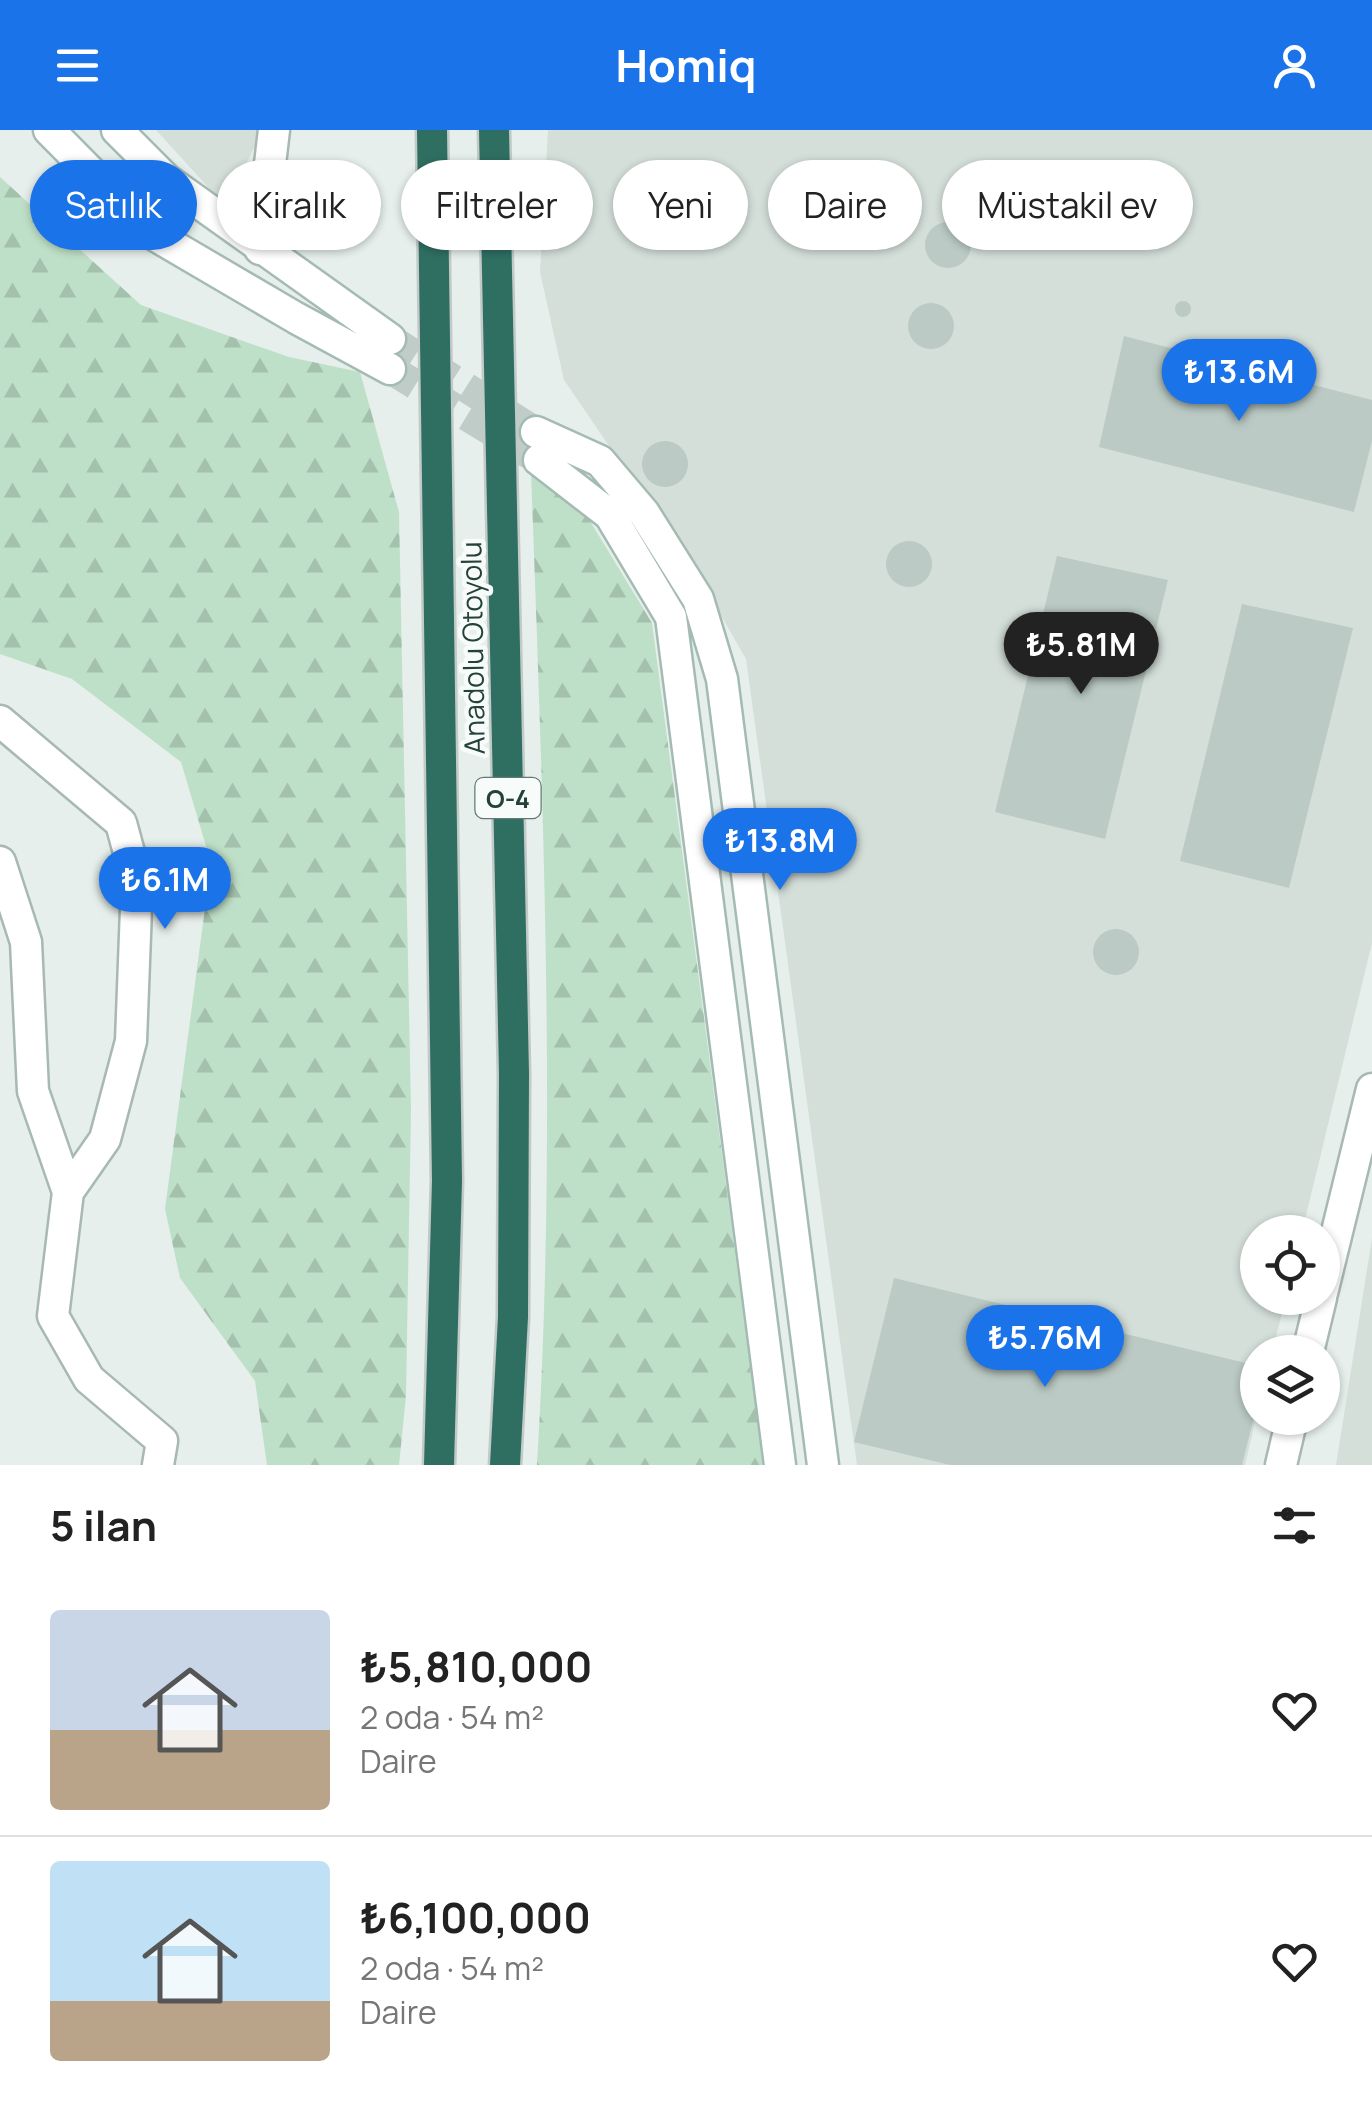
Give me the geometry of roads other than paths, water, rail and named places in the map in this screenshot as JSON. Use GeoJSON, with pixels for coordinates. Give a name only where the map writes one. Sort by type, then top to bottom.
{"type":"FeatureCollection","features":[{"type":"Feature","properties":{"kind":"highway","name":"Anadolu Otoyolu"},"geometry":{"type":"LineString","coordinates":[[432,130],[448,1181],[438,1465]]}},
{"type":"Feature","properties":{"kind":"highway","name":"Anadolu Otoyolu"},"geometry":{"type":"LineString","coordinates":[[494,130],[514,1074],[514,1317],[504,1465]]}},
{"type":"Feature","properties":{"kind":"main road"},"geometry":{"type":"LineString","coordinates":[[49,130],[151,233],[296,318],[390,354],[262,250]]}},
{"type":"Feature","properties":{"kind":"main road"},"geometry":{"type":"LineString","coordinates":[[118,130],[167,180],[217,217]]}},
{"type":"Feature","properties":{"kind":"main road"},"geometry":{"type":"LineString","coordinates":[[270,160],[274,130]]}},
{"type":"Feature","properties":{"kind":"main road"},"geometry":{"type":"LineString","coordinates":[[780,1465],[671,617],[610,515],[537,446],[600,460],[644,513],[698,599],[722,679],[824,1465]]}},
{"type":"Feature","properties":{"kind":"main road"},"geometry":{"type":"LineString","coordinates":[[0,721],[121,822],[136,882],[131,1041],[105,1139],[68,1192]]}},
{"type":"Feature","properties":{"kind":"main road"},"geometry":{"type":"LineString","coordinates":[[0,862],[26,942],[13,986],[33,1091],[68,1192],[53,1316],[89,1379],[162,1441],[158,1465]]}},
{"type":"Feature","properties":{"kind":"main road"},"geometry":{"type":"LineString","coordinates":[[1340,1221],[1372,1090]]}},
{"type":"Feature","properties":{"kind":"main road"},"geometry":{"type":"LineString","coordinates":[[1280,1465],[1288,1435]]}},
{"type":"Feature","properties":{"kind":"tunnel"},"geometry":{"type":"LineString","coordinates":[[390,339],[536,432]]}},
{"type":"Feature","properties":{"kind":"tunnel"},"geometry":{"type":"LineString","coordinates":[[390,369],[539,460]]}}]}
